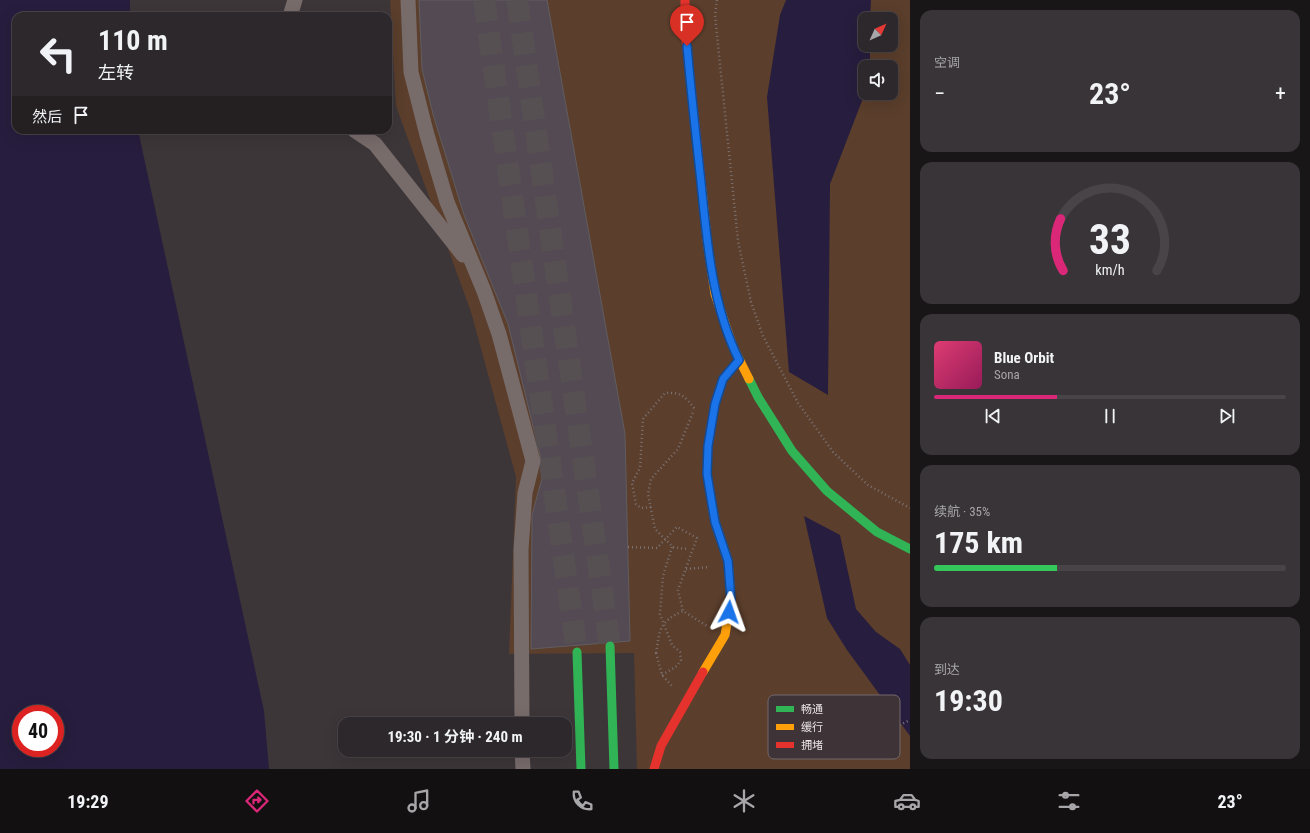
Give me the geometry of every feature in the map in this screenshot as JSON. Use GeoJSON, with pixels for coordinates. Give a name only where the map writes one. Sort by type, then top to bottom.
{"type":"FeatureCollection","features":[{"type":"Feature","properties":{"kind":"street"},"geometry":{"type":"LineString","coordinates":[[291,12],[295,0]]}},
{"type":"Feature","properties":{"kind":"street"},"geometry":{"type":"LineString","coordinates":[[408,0],[411,72],[427,135],[447,202],[499,334],[533,461],[526,493],[521,550],[522,717]]}},
{"type":"Feature","properties":{"kind":"street"},"geometry":{"type":"LineString","coordinates":[[685,0],[685,31],[706,240],[715,294],[733,347],[758,397],[792,451],[827,491],[877,532],[910,549]]}},
{"type":"Feature","properties":{"kind":"street"},"geometry":{"type":"LineString","coordinates":[[360,134],[375,144],[475,270]]}},
{"type":"Feature","properties":{"kind":"street"},"geometry":{"type":"LineString","coordinates":[[654,769],[662,746],[682,706],[725,635],[731,600],[728,561],[715,522],[707,474],[708,446],[715,404],[723,379],[739,360]]}},
{"type":"Feature","properties":{"kind":"street"},"geometry":{"type":"LineString","coordinates":[[610,646],[614,769]]}},
{"type":"Feature","properties":{"kind":"street"},"geometry":{"type":"LineString","coordinates":[[577,652],[581,769]]}},
{"type":"Feature","properties":{"kind":"street"},"geometry":{"type":"LineString","coordinates":[[522,757],[523,769]]}},
{"type":"Feature","properties":{"kind":"path"},"geometry":{"type":"LineString","coordinates":[[717,0],[714,15],[738,241],[751,302],[763,336],[798,403],[833,452],[868,484],[910,508]]}},
{"type":"Feature","properties":{"kind":"path"},"geometry":{"type":"LineString","coordinates":[[651,507],[641,508],[636,504],[632,483],[640,468],[643,419],[665,393],[676,392],[685,397],[695,409]]}},
{"type":"Feature","properties":{"kind":"path"},"geometry":{"type":"LineString","coordinates":[[686,549],[672,547],[655,529],[648,494],[651,479],[678,449],[695,409],[699,405]]}},
{"type":"Feature","properties":{"kind":"path"},"geometry":{"type":"LineString","coordinates":[[628,547],[657,548],[677,527],[697,538],[678,590],[683,611],[707,626]]}},
{"type":"Feature","properties":{"kind":"path"},"geometry":{"type":"LineString","coordinates":[[662,675],[677,666],[681,660],[680,652],[672,645],[660,614],[663,576],[672,547]]}},
{"type":"Feature","properties":{"kind":"path"},"geometry":{"type":"LineString","coordinates":[[686,569],[710,567]]}},
{"type":"Feature","properties":{"kind":"path"},"geometry":{"type":"LineString","coordinates":[[676,690],[662,675],[656,653],[660,628],[672,616],[683,611]]}},
{"type":"Feature","properties":{"kind":"path"},"geometry":{"type":"LineString","coordinates":[[900,725],[910,720]]}},
{"type":"Feature","properties":{"kind":"shaded area"},"geometry":{"type":"Polygon","coordinates":[[[0,0],[130,0],[130,12],[12,12],[12,134],[139,134],[264,711],[269,769],[0,769],[0,0]]]}},
{"type":"Feature","properties":{"kind":"shaded area"},"geometry":{"type":"Polygon","coordinates":[[[390,0],[910,0],[910,769],[637,769],[634,653],[509,654],[516,477],[471,312],[396,106],[392,12],[391,12],[390,0]]]}},
{"type":"Feature","properties":{"kind":"shaded area"},"geometry":{"type":"Polygon","coordinates":[[[786,0],[871,0],[870,12],[858,12],[858,52],[870,52],[870,60],[858,60],[858,100],[862,100],[830,184],[828,395],[789,372],[767,97],[780,15],[786,0]]]}},
{"type":"Feature","properties":{"kind":"shaded area"},"geometry":{"type":"Polygon","coordinates":[[[804,516],[840,535],[856,609],[876,632],[900,649],[910,665],[910,736],[900,722],[900,695],[880,695],[847,650],[827,618],[804,516]]]}},
{"type":"Feature","properties":{"kind":"building"},"geometry":{"type":"Polygon","coordinates":[[[419,0],[547,0],[625,434],[630,641],[531,649],[532,515],[544,471],[508,324],[464,215],[433,114],[422,69],[419,0]]]}},
{"type":"Feature","properties":{"kind":"tunnel"},"geometry":{"type":"LineString","coordinates":[[484,0],[577,652]]}},
{"type":"Feature","properties":{"kind":"tunnel"},"geometry":{"type":"LineString","coordinates":[[517,0],[610,646]]}},
{"type":"Feature","properties":{"kind":"traffic: fast"},"geometry":{"type":"LineString","coordinates":[[749,379],[758,397],[792,451],[827,491],[877,532],[910,549]]}},
{"type":"Feature","properties":{"kind":"traffic: fast"},"geometry":{"type":"LineString","coordinates":[[610,646],[614,769]]}},
{"type":"Feature","properties":{"kind":"traffic: fast"},"geometry":{"type":"LineString","coordinates":[[577,652],[581,769]]}},
{"type":"Feature","properties":{"kind":"traffic: slow"},"geometry":{"type":"LineString","coordinates":[[702,189],[707,240],[715,294],[733,347],[749,379]]}},
{"type":"Feature","properties":{"kind":"traffic: slow"},"geometry":{"type":"LineString","coordinates":[[703,672],[725,635],[731,600],[728,561],[715,522],[713,510]]}},
{"type":"Feature","properties":{"kind":"traffic: jam"},"geometry":{"type":"LineString","coordinates":[[685,0],[685,31],[702,189]]}},
{"type":"Feature","properties":{"kind":"traffic: jam"},"geometry":{"type":"LineString","coordinates":[[713,510],[707,474],[708,446],[715,403],[723,379],[739,360]]}},
{"type":"Feature","properties":{"kind":"traffic: jam"},"geometry":{"type":"LineString","coordinates":[[654,769],[661,746],[703,672]]}},
{"type":"Feature","properties":{"kind":"route"},"geometry":{"type":"LineString","coordinates":[[687,46],[706,240],[715,294],[739,360],[723,379],[715,404],[708,446],[707,474],[715,522],[728,561],[731,600],[729,612]]}}]}
